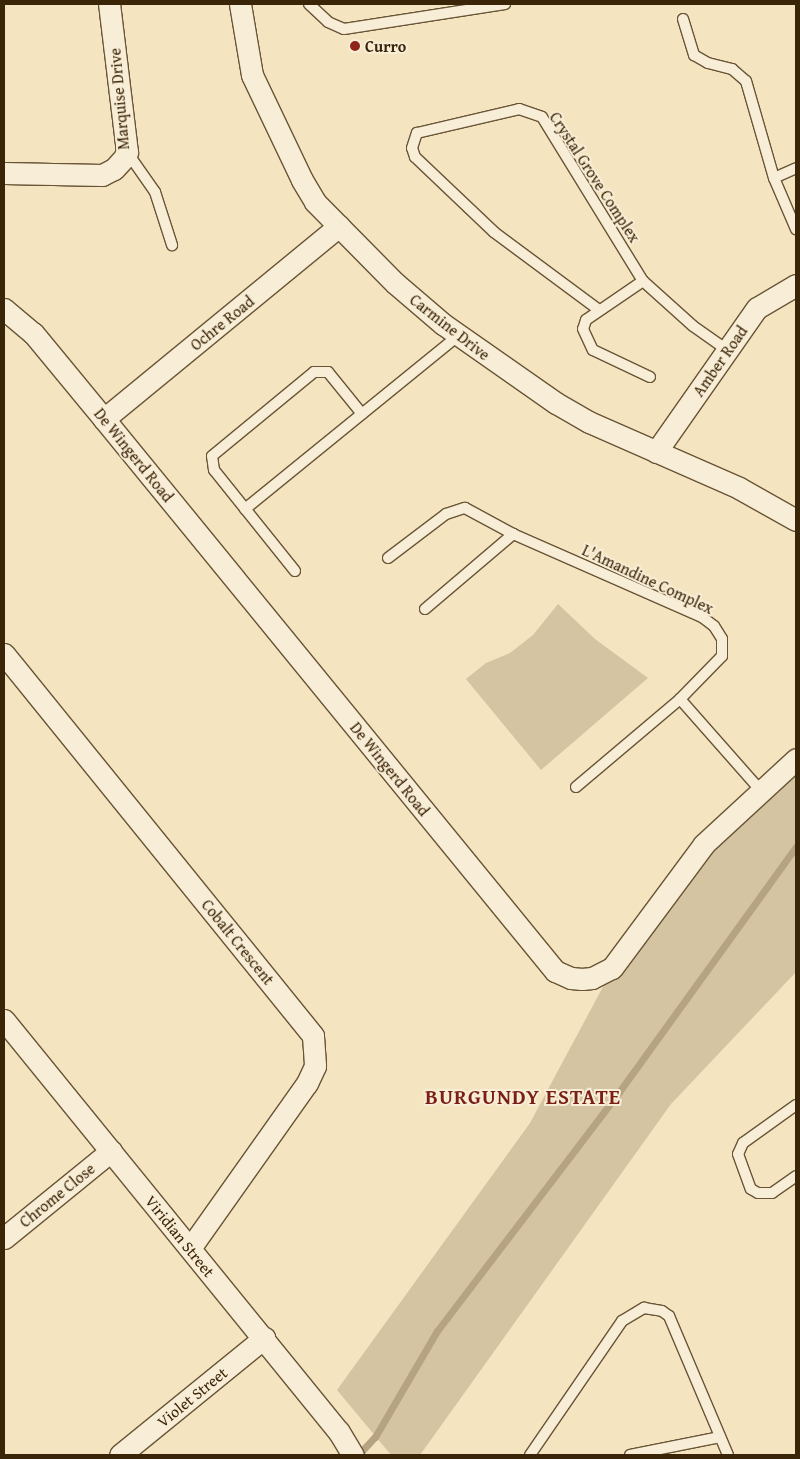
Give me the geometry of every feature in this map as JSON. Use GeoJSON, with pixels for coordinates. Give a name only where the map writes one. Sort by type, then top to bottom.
{"type":"FeatureCollection","features":[{"type":"Feature","properties":{"kind":"street","name":"Marquise Drive"},"geometry":{"type":"LineString","coordinates":[[4,173],[102,175],[114,169],[127,152],[109,4]]}},
{"type":"Feature","properties":{"kind":"street","name":"Carmine Drive"},"geometry":{"type":"LineString","coordinates":[[240,4],[252,75],[269,115],[315,202],[395,284],[459,336],[556,403],[589,422],[739,488],[796,520]]}},
{"type":"Feature","properties":{"kind":"street","name":"Ochre Road"},"geometry":{"type":"LineString","coordinates":[[104,418],[339,226]]}},
{"type":"Feature","properties":{"kind":"street","name":"Amber Road"},"geometry":{"type":"LineString","coordinates":[[656,452],[757,308],[796,285]]}},
{"type":"Feature","properties":{"kind":"street","name":"De Wingerd Road"},"geometry":{"type":"LineString","coordinates":[[4,309],[33,333],[104,418],[555,971],[571,978],[582,979],[592,978],[612,968],[704,844],[796,759]]}},
{"type":"Feature","properties":{"kind":"street","name":"Cobalt Crescent"},"geometry":{"type":"LineString","coordinates":[[4,654],[312,1036],[315,1066],[307,1084],[190,1248]]}},
{"type":"Feature","properties":{"kind":"street","name":"Viridian Street"},"geometry":{"type":"LineString","coordinates":[[4,1020],[264,1338],[339,1432],[353,1455]]}},
{"type":"Feature","properties":{"kind":"street","name":"Chrome Close"},"geometry":{"type":"LineString","coordinates":[[4,1238],[111,1151]]}},
{"type":"Feature","properties":{"kind":"street","name":"Violet Street"},"geometry":{"type":"LineString","coordinates":[[120,1455],[264,1338]]}},
{"type":"Feature","properties":{"kind":"lane"},"geometry":{"type":"LineString","coordinates":[[310,4],[321,8],[336,26],[358,28],[505,4]]}},
{"type":"Feature","properties":{"kind":"lane"},"geometry":{"type":"LineString","coordinates":[[683,18],[694,55],[708,63],[732,69],[746,81],[774,178],[796,229]]}},
{"type":"Feature","properties":{"kind":"lane","name":"Crystal Grove Complex"},"geometry":{"type":"LineString","coordinates":[[599,310],[494,232],[415,157],[412,148],[417,133],[519,109],[542,117],[643,281],[693,326],[727,350]]}},
{"type":"Feature","properties":{"kind":"lane"},"geometry":{"type":"LineString","coordinates":[[127,152],[155,192],[172,245]]}},
{"type":"Feature","properties":{"kind":"lane"},"geometry":{"type":"LineString","coordinates":[[774,178],[796,168]]}},
{"type":"Feature","properties":{"kind":"lane"},"geometry":{"type":"LineString","coordinates":[[643,281],[586,320],[583,329],[589,345],[650,377]]}},
{"type":"Feature","properties":{"kind":"lane"},"geometry":{"type":"LineString","coordinates":[[245,509],[459,336]]}},
{"type":"Feature","properties":{"kind":"lane"},"geometry":{"type":"LineString","coordinates":[[295,571],[214,470],[212,456],[306,377],[321,370],[328,372],[362,414]]}},
{"type":"Feature","properties":{"kind":"lane","name":"L'Amandine Complex"},"geometry":{"type":"LineString","coordinates":[[388,558],[456,509],[475,513],[513,534],[702,617],[714,626],[722,639],[722,656],[680,699],[576,787]]}},
{"type":"Feature","properties":{"kind":"lane"},"geometry":{"type":"LineString","coordinates":[[425,609],[513,534]]}},
{"type":"Feature","properties":{"kind":"lane"},"geometry":{"type":"LineString","coordinates":[[680,699],[761,791]]}},
{"type":"Feature","properties":{"kind":"lane"},"geometry":{"type":"LineString","coordinates":[[796,1105],[743,1143],[738,1158],[751,1189],[758,1193],[772,1193],[796,1176]]}},
{"type":"Feature","properties":{"kind":"lane"},"geometry":{"type":"LineString","coordinates":[[530,1455],[622,1321],[644,1308],[662,1311],[670,1316],[728,1455]]}},
{"type":"Feature","properties":{"kind":"lane"},"geometry":{"type":"LineString","coordinates":[[630,1455],[720,1437]]}},
{"type":"Feature","properties":{"kind":"shaded area"},"geometry":{"type":"Polygon","coordinates":[[[558,604],[595,639],[648,678],[541,770],[466,679],[486,663],[510,653],[533,635],[558,604]]]}},
{"type":"Feature","properties":{"kind":"shaded area"},"geometry":{"type":"Polygon","coordinates":[[[796,759],[796,972],[671,1104],[420,1455],[391,1455],[337,1390],[530,1123],[613,968],[655,911],[796,759]]]}},
{"type":"Feature","properties":{"kind":"waterway"},"geometry":{"type":"LineString","coordinates":[[358,1455],[375,1437],[437,1331],[619,1092],[796,847]]}},
{"type":"Feature","properties":{"kind":"place","name":"Curro"},"geometry":{"type":"Point","coordinates":[355,46]}},
{"type":"Feature","properties":{"kind":"district","name":"BURGUNDY ESTATE"},"geometry":{"type":"Point","coordinates":[523,1097]}}]}
